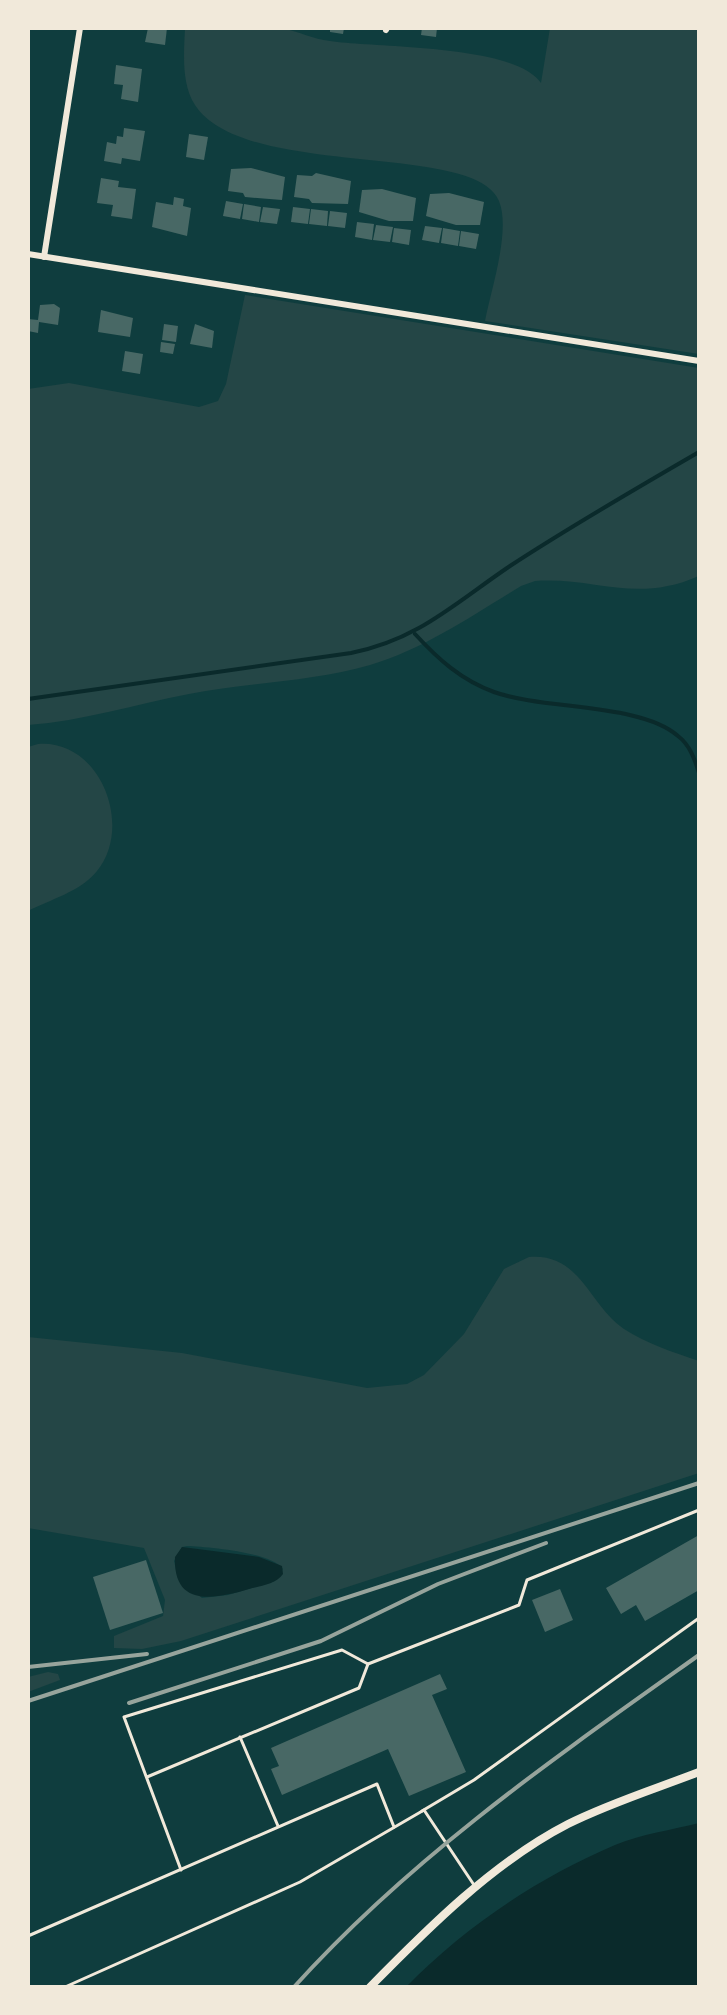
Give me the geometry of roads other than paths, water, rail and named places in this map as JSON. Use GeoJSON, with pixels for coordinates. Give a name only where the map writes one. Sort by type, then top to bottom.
{"type":"FeatureCollection","features":[{"type":"Feature","properties":{"kind":"street"},"geometry":{"type":"LineString","coordinates":[[44,257],[80,28]]}},
{"type":"Feature","properties":{"kind":"street"},"geometry":{"type":"LineString","coordinates":[[28,254],[699,361]]}},
{"type":"Feature","properties":{"kind":"street"},"geometry":{"type":"LineString","coordinates":[[370,1987],[476,1888],[565,1826],[699,1772]]}},
{"type":"Feature","properties":{"kind":"lane"},"geometry":{"type":"LineString","coordinates":[[146,1777],[359,1688],[368,1664],[519,1605],[527,1580],[699,1510]]}},
{"type":"Feature","properties":{"kind":"lane"},"geometry":{"type":"LineString","coordinates":[[65,1987],[300,1882],[422,1811],[474,1780],[699,1618]]}},
{"type":"Feature","properties":{"kind":"lane"},"geometry":{"type":"LineString","coordinates":[[181,1870],[124,1717],[342,1650],[368,1664]]}},
{"type":"Feature","properties":{"kind":"lane"},"geometry":{"type":"LineString","coordinates":[[240,1737],[278,1827]]}},
{"type":"Feature","properties":{"kind":"lane"},"geometry":{"type":"LineString","coordinates":[[28,1936],[377,1784],[394,1827]]}},
{"type":"Feature","properties":{"kind":"lane"},"geometry":{"type":"LineString","coordinates":[[422,1811],[476,1888]]}},
{"type":"Feature","properties":{"kind":"waterway"},"geometry":{"type":"LineString","coordinates":[[28,699],[375,647],[416,630],[556,537],[699,452]]}},
{"type":"Feature","properties":{"kind":"waterway"},"geometry":{"type":"LineString","coordinates":[[415,634],[451,668],[494,692],[539,702],[617,712],[662,725],[686,744],[699,773]]}},
{"type":"Feature","properties":{"kind":"railway"},"geometry":{"type":"LineString","coordinates":[[28,1701],[699,1483]]}},
{"type":"Feature","properties":{"kind":"railway"},"geometry":{"type":"LineString","coordinates":[[129,1703],[321,1641],[438,1584],[546,1543]]}},
{"type":"Feature","properties":{"kind":"railway"},"geometry":{"type":"LineString","coordinates":[[28,1667],[147,1654]]}},
{"type":"Feature","properties":{"kind":"railway"},"geometry":{"type":"LineString","coordinates":[[294,1987],[387,1894],[436,1851],[539,1770],[699,1655]]}}]}
